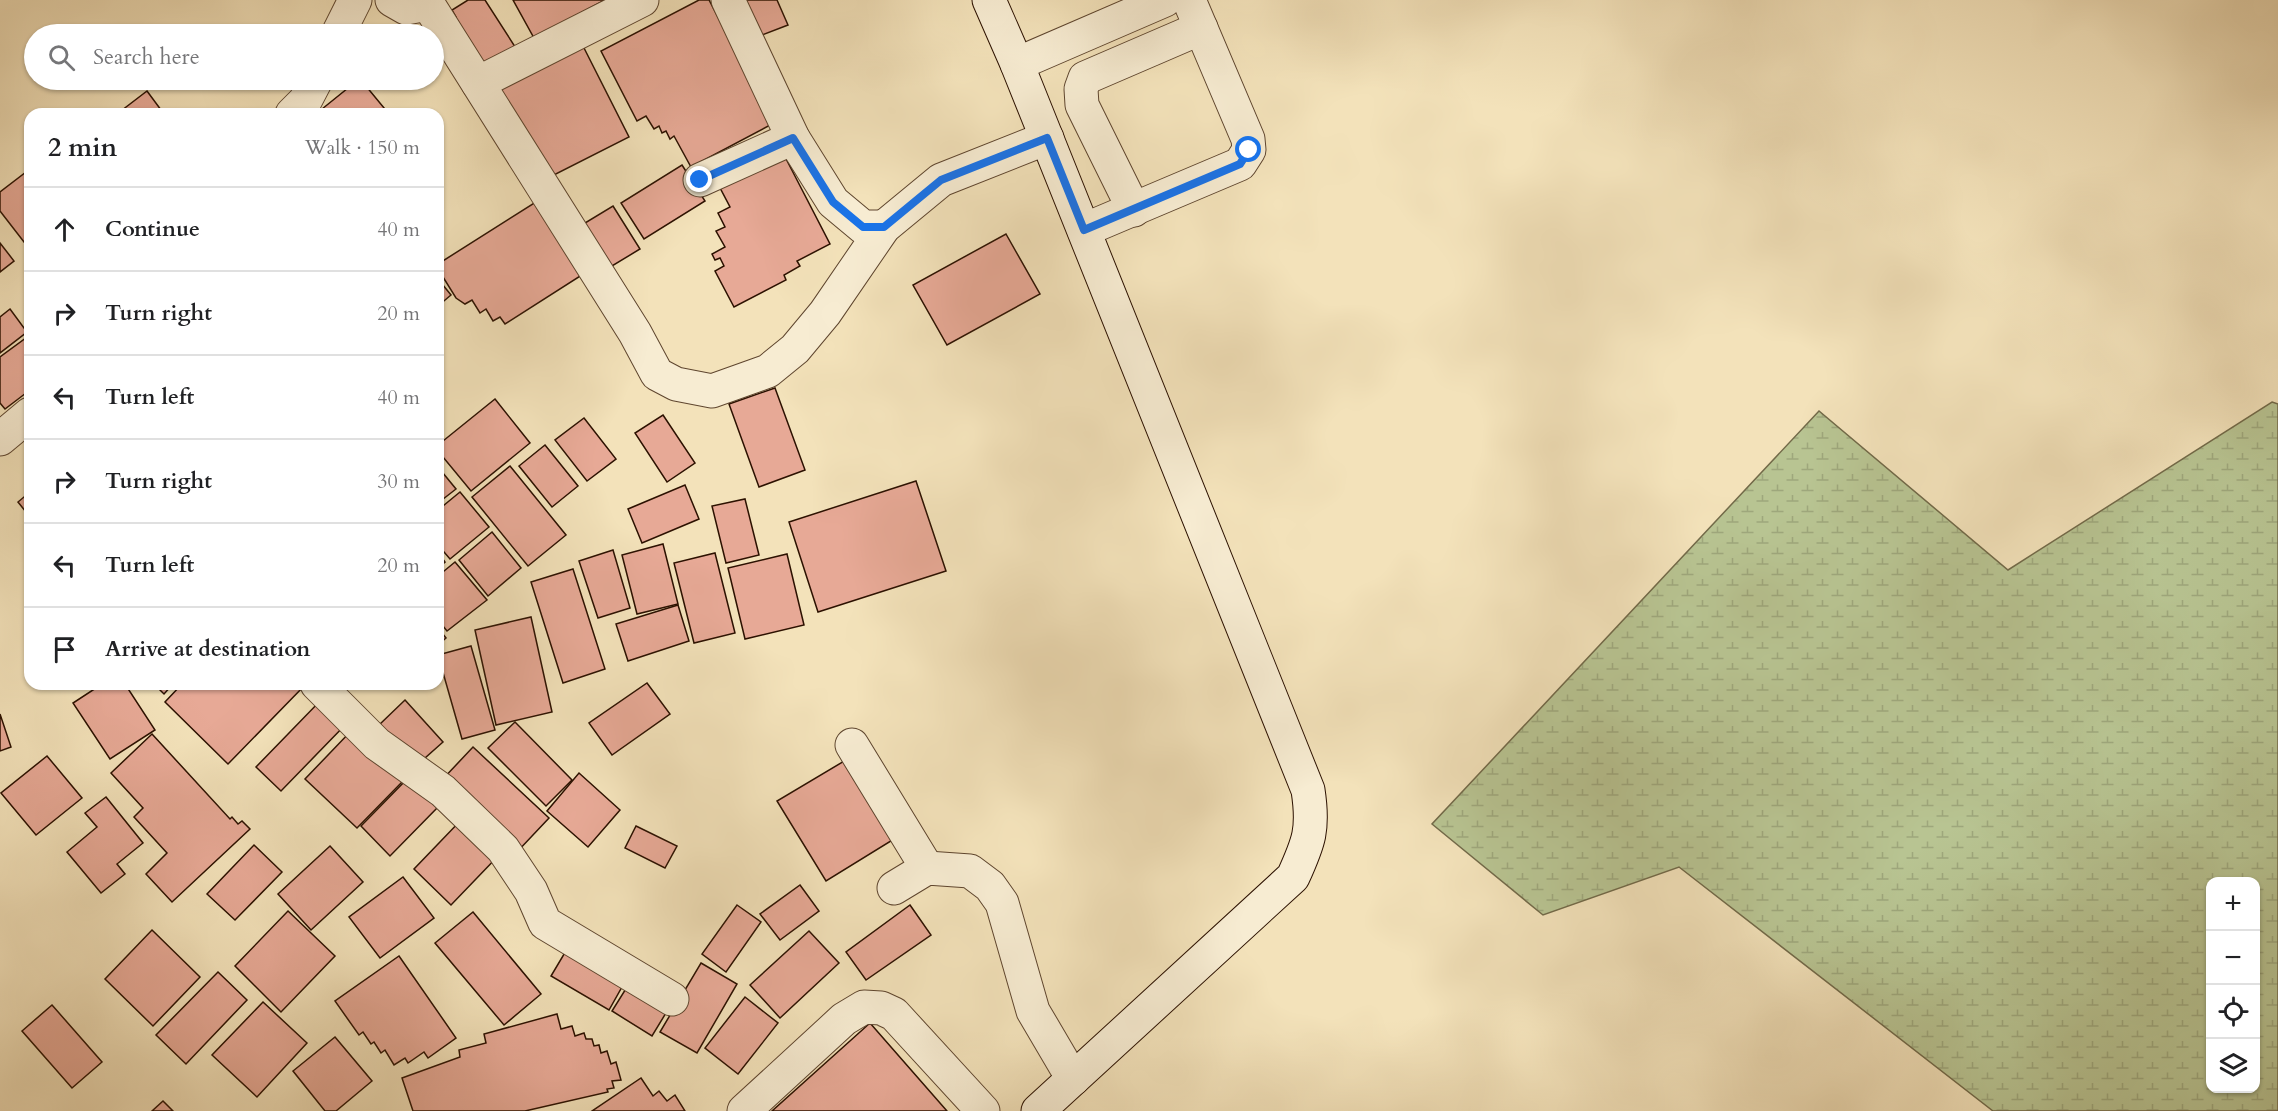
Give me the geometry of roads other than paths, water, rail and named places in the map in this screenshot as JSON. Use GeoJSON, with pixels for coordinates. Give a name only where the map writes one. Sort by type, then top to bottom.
{"type":"FeatureCollection","features":[{"type":"Feature","properties":{"kind":"street"},"geometry":{"type":"LineString","coordinates":[[343,24],[355,0]]}},
{"type":"Feature","properties":{"kind":"street"},"geometry":{"type":"LineString","coordinates":[[392,0],[406,8],[428,4],[441,24]]}},
{"type":"Feature","properties":{"kind":"street"},"geometry":{"type":"LineString","coordinates":[[478,83],[642,0]]}},
{"type":"Feature","properties":{"kind":"street"},"geometry":{"type":"LineString","coordinates":[[728,0],[793,138],[833,202],[863,227],[884,227]]}},
{"type":"Feature","properties":{"kind":"street"},"geometry":{"type":"LineString","coordinates":[[989,0],[1047,138],[1308,790],[1311,812],[1309,841],[1293,877],[1038,1111]]}},
{"type":"Feature","properties":{"kind":"street"},"geometry":{"type":"LineString","coordinates":[[1017,64],[1165,0]]}},
{"type":"Feature","properties":{"kind":"street"},"geometry":{"type":"LineString","coordinates":[[1084,230],[1134,210],[1240,164],[1247,156],[1248,139],[1195,14],[1085,78],[1081,89],[1082,105],[1134,210]]}},
{"type":"Feature","properties":{"kind":"street"},"geometry":{"type":"LineString","coordinates":[[444,29],[635,333],[657,374],[676,384],[712,391],[768,371],[795,349],[825,313],[884,227],[941,180],[1047,138]]}},
{"type":"Feature","properties":{"kind":"street"},"geometry":{"type":"LineString","coordinates":[[298,108],[311,90]]}},
{"type":"Feature","properties":{"kind":"street"},"geometry":{"type":"LineString","coordinates":[[700,180],[793,138]]}},
{"type":"Feature","properties":{"kind":"street"},"geometry":{"type":"LineString","coordinates":[[0,439],[24,419]]}},
{"type":"Feature","properties":{"kind":"street"},"geometry":{"type":"LineString","coordinates":[[323,690],[377,744],[443,791],[503,849],[531,891],[545,923],[672,999]]}},
{"type":"Feature","properties":{"kind":"street"},"geometry":{"type":"LineString","coordinates":[[852,745],[927,868]]}},
{"type":"Feature","properties":{"kind":"street"},"geometry":{"type":"LineString","coordinates":[[894,888],[927,868],[970,871],[990,886],[1002,903],[1033,1011],[1073,1079]]}},
{"type":"Feature","properties":{"kind":"street"},"geometry":{"type":"LineString","coordinates":[[744,1111],[844,1019],[864,1007],[881,1008],[894,1014],[983,1111]]}}]}
